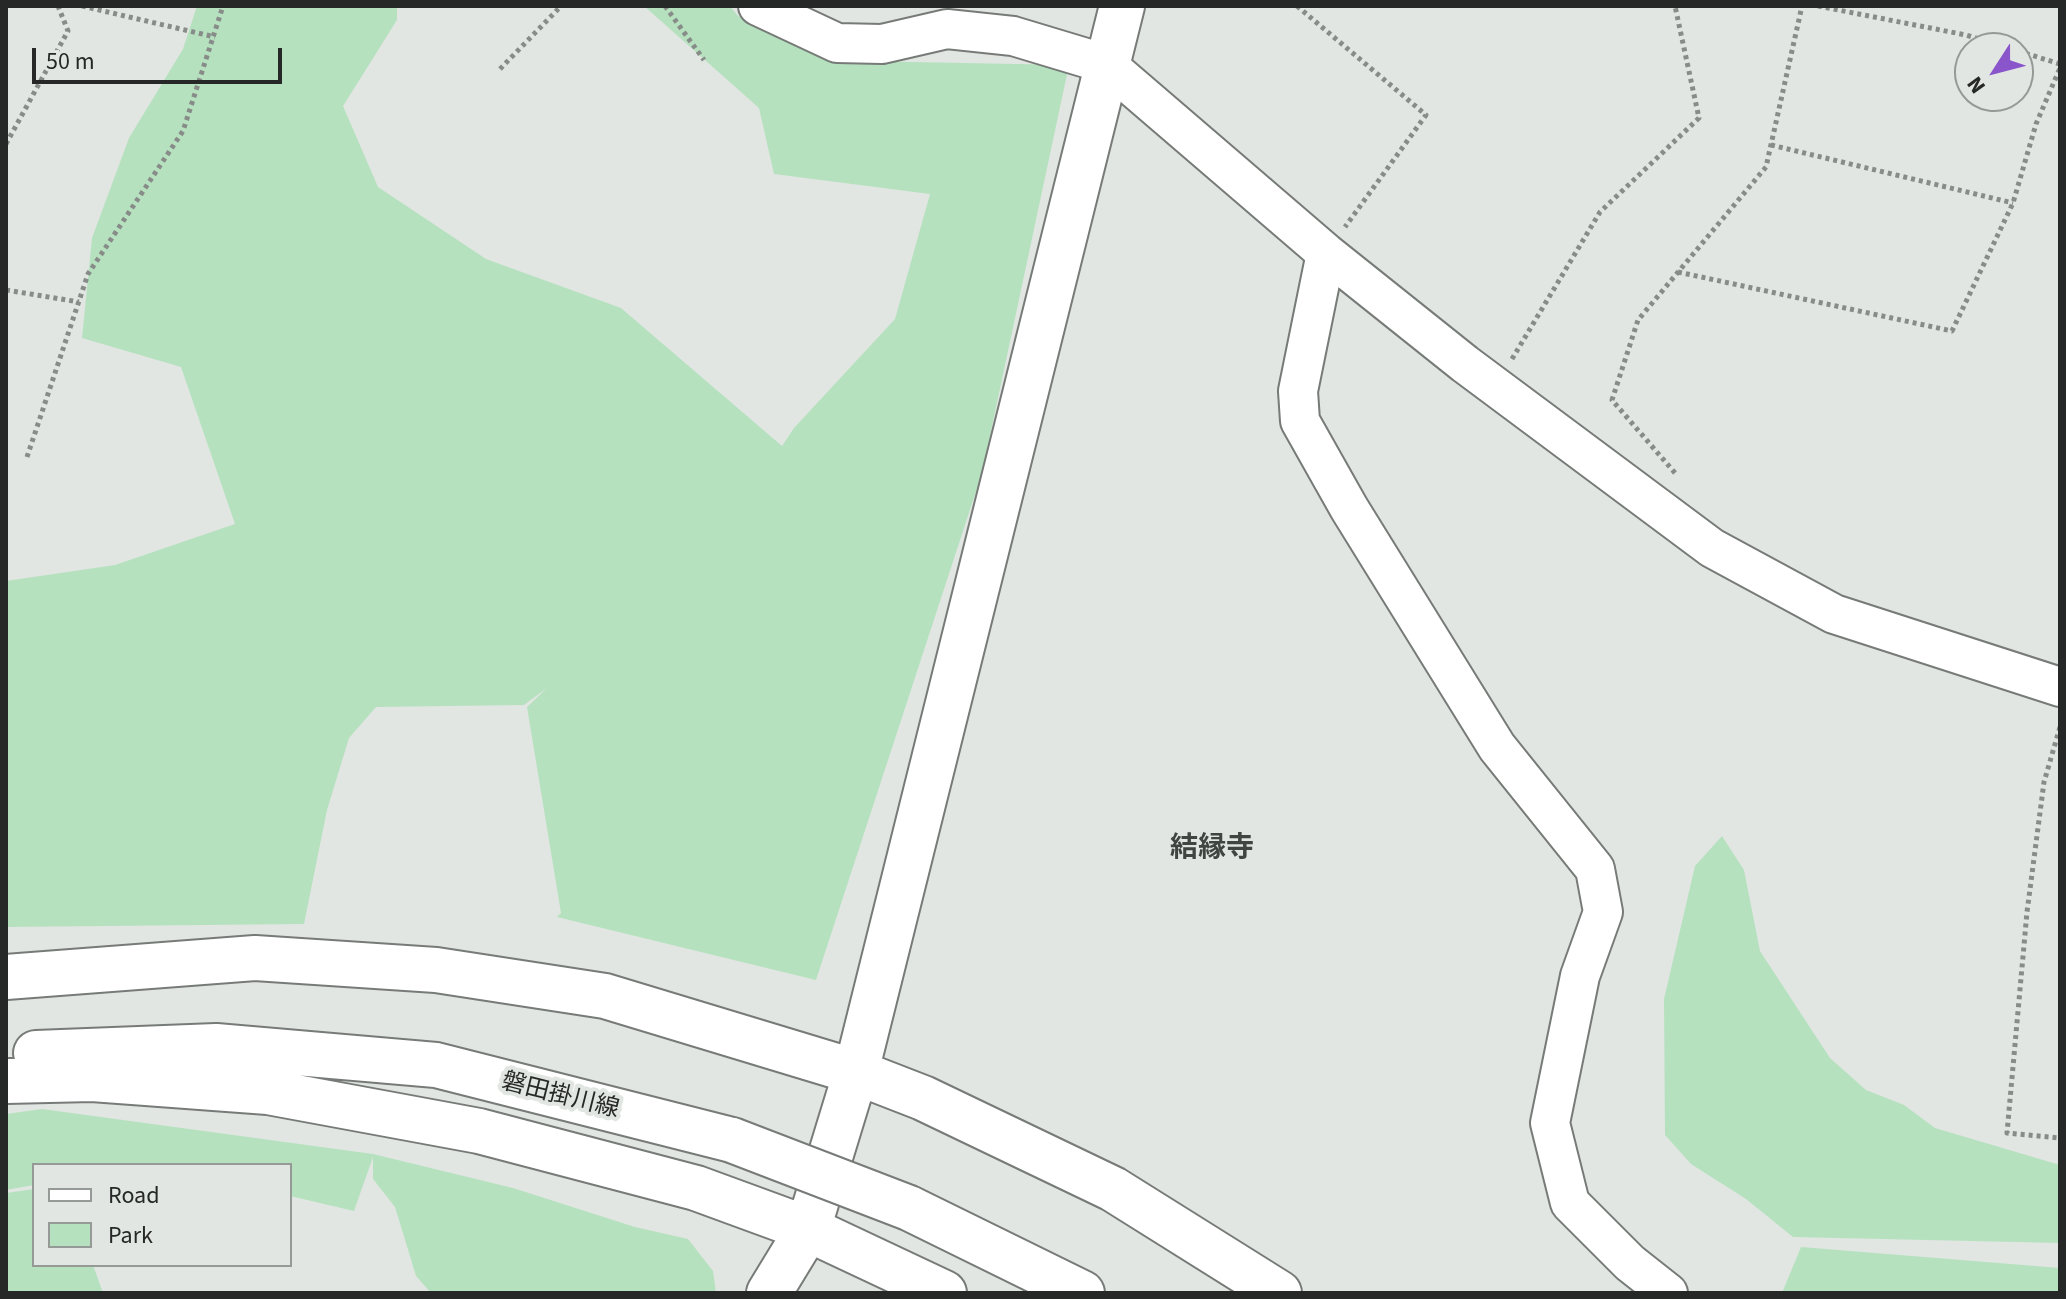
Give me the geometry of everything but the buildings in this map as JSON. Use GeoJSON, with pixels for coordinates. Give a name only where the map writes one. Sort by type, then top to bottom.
{"type":"FeatureCollection","features":[{"type":"Feature","properties":{"kind":"main road"},"geometry":{"type":"LineString","coordinates":[[769,1293],[808,1229],[856,1072],[1122,6]]}},
{"type":"Feature","properties":{"kind":"main road"},"geometry":{"type":"LineString","coordinates":[[6,977],[255,958],[436,970],[605,996],[856,1072],[923,1098],[1113,1189],[1279,1293]]}},
{"type":"Feature","properties":{"kind":"main road","name":"磐田掛川線"},"geometry":{"type":"LineString","coordinates":[[6,1057],[67,1049],[216,1046],[436,1065],[732,1140],[909,1208],[1082,1293]]}},
{"type":"Feature","properties":{"kind":"main road"},"geometry":{"type":"LineString","coordinates":[[6,1081],[92,1079],[268,1092],[449,1125],[696,1188],[808,1229],[944,1293]]}},
{"type":"Feature","properties":{"kind":"street"},"geometry":{"type":"LineString","coordinates":[[758,6],[837,43],[882,44],[947,29],[1013,36],[1106,64],[1326,253],[1495,387],[1712,548],[1834,614],[2060,687]]}},
{"type":"Feature","properties":{"kind":"street"},"geometry":{"type":"LineString","coordinates":[[1326,253],[1298,391],[1300,421],[1349,508],[1497,747],[1595,869],[1603,912],[1580,976],[1550,1123],[1570,1203],[1630,1263],[1668,1293]]}},
{"type":"Feature","properties":{"kind":"path"},"geometry":{"type":"LineString","coordinates":[[6,144],[68,31],[58,6]]}},
{"type":"Feature","properties":{"kind":"path"},"geometry":{"type":"LineString","coordinates":[[82,6],[215,37]]}},
{"type":"Feature","properties":{"kind":"path"},"geometry":{"type":"LineString","coordinates":[[27,457],[88,274],[183,131],[223,6]]}},
{"type":"Feature","properties":{"kind":"path"},"geometry":{"type":"LineString","coordinates":[[500,69],[561,6]]}},
{"type":"Feature","properties":{"kind":"path"},"geometry":{"type":"LineString","coordinates":[[665,6],[704,60]]}},
{"type":"Feature","properties":{"kind":"path"},"geometry":{"type":"LineString","coordinates":[[1297,6],[1426,115],[1326,253]]}},
{"type":"Feature","properties":{"kind":"path"},"geometry":{"type":"LineString","coordinates":[[1495,387],[1600,212],[1699,118],[1675,6]]}},
{"type":"Feature","properties":{"kind":"path"},"geometry":{"type":"LineString","coordinates":[[1682,482],[1612,400],[1638,320],[1766,167],[1802,6]]}},
{"type":"Feature","properties":{"kind":"path"},"geometry":{"type":"LineString","coordinates":[[1818,6],[1954,33]]}},
{"type":"Feature","properties":{"kind":"path"},"geometry":{"type":"LineString","coordinates":[[1678,272],[1952,331],[2013,203],[2036,124],[2060,66],[2034,57]]}},
{"type":"Feature","properties":{"kind":"path"},"geometry":{"type":"LineString","coordinates":[[1771,145],[2013,203]]}},
{"type":"Feature","properties":{"kind":"path"},"geometry":{"type":"LineString","coordinates":[[6,290],[79,302]]}},
{"type":"Feature","properties":{"kind":"path"},"geometry":{"type":"LineString","coordinates":[[2060,727],[2044,782],[2034,854],[2007,1133],[2060,1138]]}},
{"type":"Feature","properties":{"kind":"green space"},"geometry":{"type":"Polygon","coordinates":[[[197,6],[397,6],[397,20],[343,106],[378,187],[486,259],[621,308],[782,446],[794,428],[895,319],[930,194],[774,174],[759,108],[644,6],[730,6],[738,16],[860,61],[1069,65],[982,473],[816,980],[557,917],[561,913],[527,707],[547,688],[524,705],[376,707],[349,738],[327,810],[304,924],[6,927],[6,581],[115,565],[235,524],[181,367],[82,338],[92,238],[129,138],[183,49],[197,6]]]}},
{"type":"Feature","properties":{"kind":"green space"},"geometry":{"type":"Polygon","coordinates":[[[1722,836],[1744,870],[1760,951],[1830,1058],[1866,1090],[1904,1105],[1935,1128],[2060,1165],[2060,1243],[1793,1237],[1746,1199],[1691,1164],[1665,1135],[1664,999],[1695,866],[1722,836]]]}},
{"type":"Feature","properties":{"kind":"green space"},"geometry":{"type":"Polygon","coordinates":[[[42,1109],[373,1154],[513,1188],[635,1227],[688,1239],[713,1271],[716,1293],[431,1293],[416,1276],[395,1207],[373,1179],[373,1157],[354,1211],[292,1196],[292,1163],[32,1163],[32,1185],[6,1190],[6,1114],[42,1109]]]}},
{"type":"Feature","properties":{"kind":"green space"},"geometry":{"type":"Polygon","coordinates":[[[32,1189],[32,1267],[94,1267],[103,1293],[6,1293],[6,1193],[32,1189]]]}},
{"type":"Feature","properties":{"kind":"green space"},"geometry":{"type":"Polygon","coordinates":[[[1801,1247],[2060,1268],[2060,1293],[1782,1293],[1801,1247]]]}},
{"type":"Feature","properties":{"kind":"district","name":"結縁寺"},"geometry":{"type":"Point","coordinates":[1212,850]}}]}
